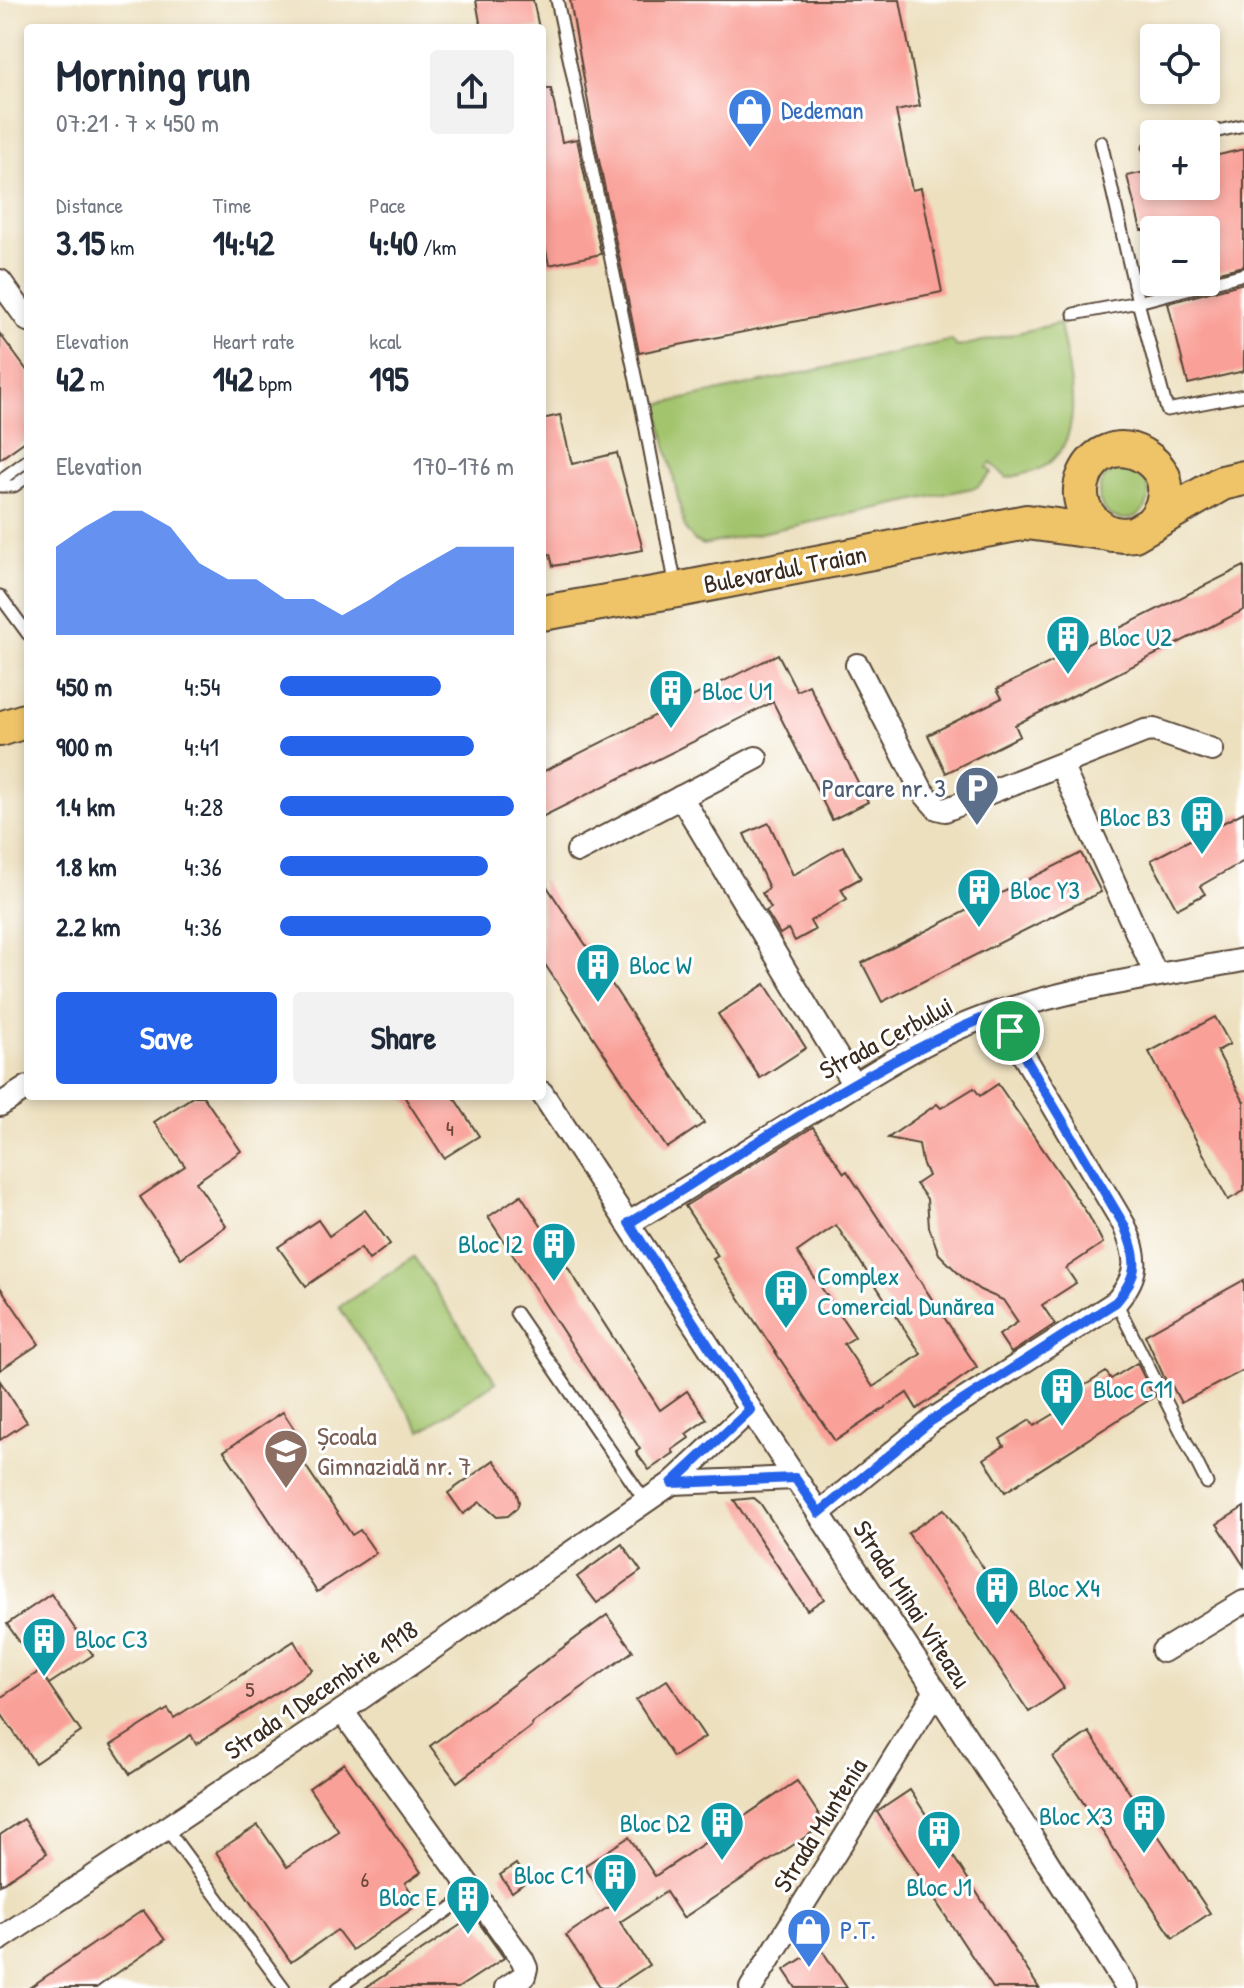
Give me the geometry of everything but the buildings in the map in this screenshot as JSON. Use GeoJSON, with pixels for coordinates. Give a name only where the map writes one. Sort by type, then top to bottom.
{"type":"FeatureCollection","features":[{"type":"Feature","properties":{"kind":"main road","name":"Bulevardul Traian"},"geometry":{"type":"LineString","coordinates":[[1027,522],[1083,478],[1095,460],[1106,453],[1127,450],[1233,481]]}},
{"type":"Feature","properties":{"kind":"main road"},"geometry":{"type":"LineString","coordinates":[[1146,457],[1156,465],[1166,488],[1160,513],[1152,523]]}},
{"type":"Feature","properties":{"kind":"main road"},"geometry":{"type":"LineString","coordinates":[[1083,478],[1080,489],[1085,512],[1092,522],[1112,534]]}},
{"type":"Feature","properties":{"kind":"main road","name":"Bulevardul Traian"},"geometry":{"type":"LineString","coordinates":[[546,612],[1027,522],[1112,534],[1134,534],[1233,481]]}},
{"type":"Feature","properties":{"kind":"main road"},"geometry":{"type":"LineString","coordinates":[[0,729],[24,721]]}},
{"type":"Feature","properties":{"kind":"street"},"geometry":{"type":"LineString","coordinates":[[0,281],[24,314]]}},
{"type":"Feature","properties":{"kind":"street"},"geometry":{"type":"LineString","coordinates":[[857,665],[922,791],[937,808],[952,808],[1154,730],[1212,750]]}},
{"type":"Feature","properties":{"kind":"street"},"geometry":{"type":"LineString","coordinates":[[578,851],[756,758]]}},
{"type":"Feature","properties":{"kind":"street"},"geometry":{"type":"LineString","coordinates":[[1061,765],[1156,975]]}},
{"type":"Feature","properties":{"kind":"street"},"geometry":{"type":"LineString","coordinates":[[681,797],[854,1085]]}},
{"type":"Feature","properties":{"kind":"street","name":"Strada Cerbului"},"geometry":{"type":"LineString","coordinates":[[629,1223],[854,1085],[928,1043],[998,1012],[1095,986],[1244,960]]}},
{"type":"Feature","properties":{"kind":"street"},"geometry":{"type":"LineString","coordinates":[[819,1513],[931,1421],[1116,1302],[1128,1288],[1135,1268],[1132,1243],[1124,1225],[998,1012]]}},
{"type":"Feature","properties":{"kind":"street"},"geometry":{"type":"LineString","coordinates":[[0,1105],[24,1090]]}},
{"type":"Feature","properties":{"kind":"street","name":"Strada Mihai Viteazu"},"geometry":{"type":"LineString","coordinates":[[546,1099],[936,1691],[1127,1988]]}},
{"type":"Feature","properties":{"kind":"street","name":"Strada 1 Decembrie 1918"},"geometry":{"type":"LineString","coordinates":[[0,1939],[342,1711],[672,1483],[750,1410]]}},
{"type":"Feature","properties":{"kind":"street"},"geometry":{"type":"LineString","coordinates":[[672,1483],[795,1478]]}},
{"type":"Feature","properties":{"kind":"street"},"geometry":{"type":"LineString","coordinates":[[1163,1651],[1244,1602]]}},
{"type":"Feature","properties":{"kind":"street","name":"Strada Muntenia"},"geometry":{"type":"LineString","coordinates":[[751,1988],[936,1691]]}},
{"type":"Feature","properties":{"kind":"street"},"geometry":{"type":"LineString","coordinates":[[342,1711],[526,1968],[524,1976],[506,1988]]}},
{"type":"Feature","properties":{"kind":"lane"},"geometry":{"type":"LineString","coordinates":[[557,0],[677,590]]}},
{"type":"Feature","properties":{"kind":"lane"},"geometry":{"type":"LineString","coordinates":[[1220,131],[1244,125]]}},
{"type":"Feature","properties":{"kind":"lane"},"geometry":{"type":"LineString","coordinates":[[1101,142],[1167,410],[1244,395]]}},
{"type":"Feature","properties":{"kind":"lane"},"geometry":{"type":"LineString","coordinates":[[1074,314],[1138,302],[1244,274]]}},
{"type":"Feature","properties":{"kind":"lane"},"geometry":{"type":"LineString","coordinates":[[24,463],[6,476],[0,485],[14,486],[24,479]]}},
{"type":"Feature","properties":{"kind":"lane"},"geometry":{"type":"LineString","coordinates":[[0,596],[24,629]]}},
{"type":"Feature","properties":{"kind":"lane"},"geometry":{"type":"LineString","coordinates":[[1116,1302],[1207,1483]]}},
{"type":"Feature","properties":{"kind":"lane"},"geometry":{"type":"LineString","coordinates":[[516,1313],[645,1501]]}},
{"type":"Feature","properties":{"kind":"lane"},"geometry":{"type":"LineString","coordinates":[[166,1828],[284,1988]]}},
{"type":"Feature","properties":{"kind":"lane"},"geometry":{"type":"LineString","coordinates":[[338,1988],[474,1892]]}},
{"type":"Feature","properties":{"kind":"green space"},"geometry":{"type":"Polygon","coordinates":[[[1060,323],[1070,380],[1071,420],[1067,438],[1058,454],[1043,467],[1007,478],[991,463],[987,468],[992,472],[977,487],[703,545],[685,529],[657,405],[952,340],[957,347],[1060,323]]]}},
{"type":"Feature","properties":{"kind":"green space"},"geometry":{"type":"Polygon","coordinates":[[[1124,469],[1141,477],[1149,494],[1141,511],[1124,519],[1107,511],[1099,494],[1107,477],[1124,469]]]}},
{"type":"Feature","properties":{"kind":"green space"},"geometry":{"type":"Polygon","coordinates":[[[414,1257],[496,1382],[421,1431],[339,1307],[414,1257]]]}},
{"type":"Feature","properties":{"kind":"place","name":"Dedeman"},"geometry":{"type":"Point","coordinates":[750,149]}},
{"type":"Feature","properties":{"kind":"place","name":"Bloc U2"},"geometry":{"type":"Point","coordinates":[1068,676]}},
{"type":"Feature","properties":{"kind":"place","name":"Bloc U1"},"geometry":{"type":"Point","coordinates":[671,730]}},
{"type":"Feature","properties":{"kind":"place","name":"Parcare nr. 3"},"geometry":{"type":"Point","coordinates":[977,827]}},
{"type":"Feature","properties":{"kind":"place","name":"Bloc B3"},"geometry":{"type":"Point","coordinates":[1202,856]}},
{"type":"Feature","properties":{"kind":"place","name":"Bloc Y3"},"geometry":{"type":"Point","coordinates":[979,929]}},
{"type":"Feature","properties":{"kind":"place","name":"Bloc W"},"geometry":{"type":"Point","coordinates":[598,1004]}},
{"type":"Feature","properties":{"kind":"place","name":"Bloc I2"},"geometry":{"type":"Point","coordinates":[554,1283]}},
{"type":"Feature","properties":{"kind":"place","name":"Complex Comercial Dunărea"},"geometry":{"type":"Point","coordinates":[786,1330]}},
{"type":"Feature","properties":{"kind":"place","name":"Bloc C11"},"geometry":{"type":"Point","coordinates":[1062,1428]}},
{"type":"Feature","properties":{"kind":"place","name":"Școala Gimnazială nr. 7"},"geometry":{"type":"Point","coordinates":[286,1490]}},
{"type":"Feature","properties":{"kind":"place","name":"Bloc X4"},"geometry":{"type":"Point","coordinates":[997,1627]}},
{"type":"Feature","properties":{"kind":"place","name":"Bloc C3"},"geometry":{"type":"Point","coordinates":[44,1678]}},
{"type":"Feature","properties":{"kind":"place","name":"Bloc X3"},"geometry":{"type":"Point","coordinates":[1144,1855]}},
{"type":"Feature","properties":{"kind":"place","name":"Bloc D2"},"geometry":{"type":"Point","coordinates":[722,1862]}},
{"type":"Feature","properties":{"kind":"place","name":"Bloc J1"},"geometry":{"type":"Point","coordinates":[939,1871]}},
{"type":"Feature","properties":{"kind":"place","name":"Bloc C1"},"geometry":{"type":"Point","coordinates":[615,1914]}},
{"type":"Feature","properties":{"kind":"place","name":"Bloc E"},"geometry":{"type":"Point","coordinates":[468,1936]}},
{"type":"Feature","properties":{"kind":"place","name":"P.T."},"geometry":{"type":"Point","coordinates":[809,1969]}},
{"type":"Feature","properties":{"kind":"route"},"geometry":{"type":"LineString","coordinates":[[998,1012],[1010,1031],[1124,1225],[1135,1257],[1135,1268],[1128,1288],[1116,1302],[931,1421],[819,1513],[795,1478],[672,1483],[750,1410],[629,1223],[928,1043],[998,1012]]}}]}
